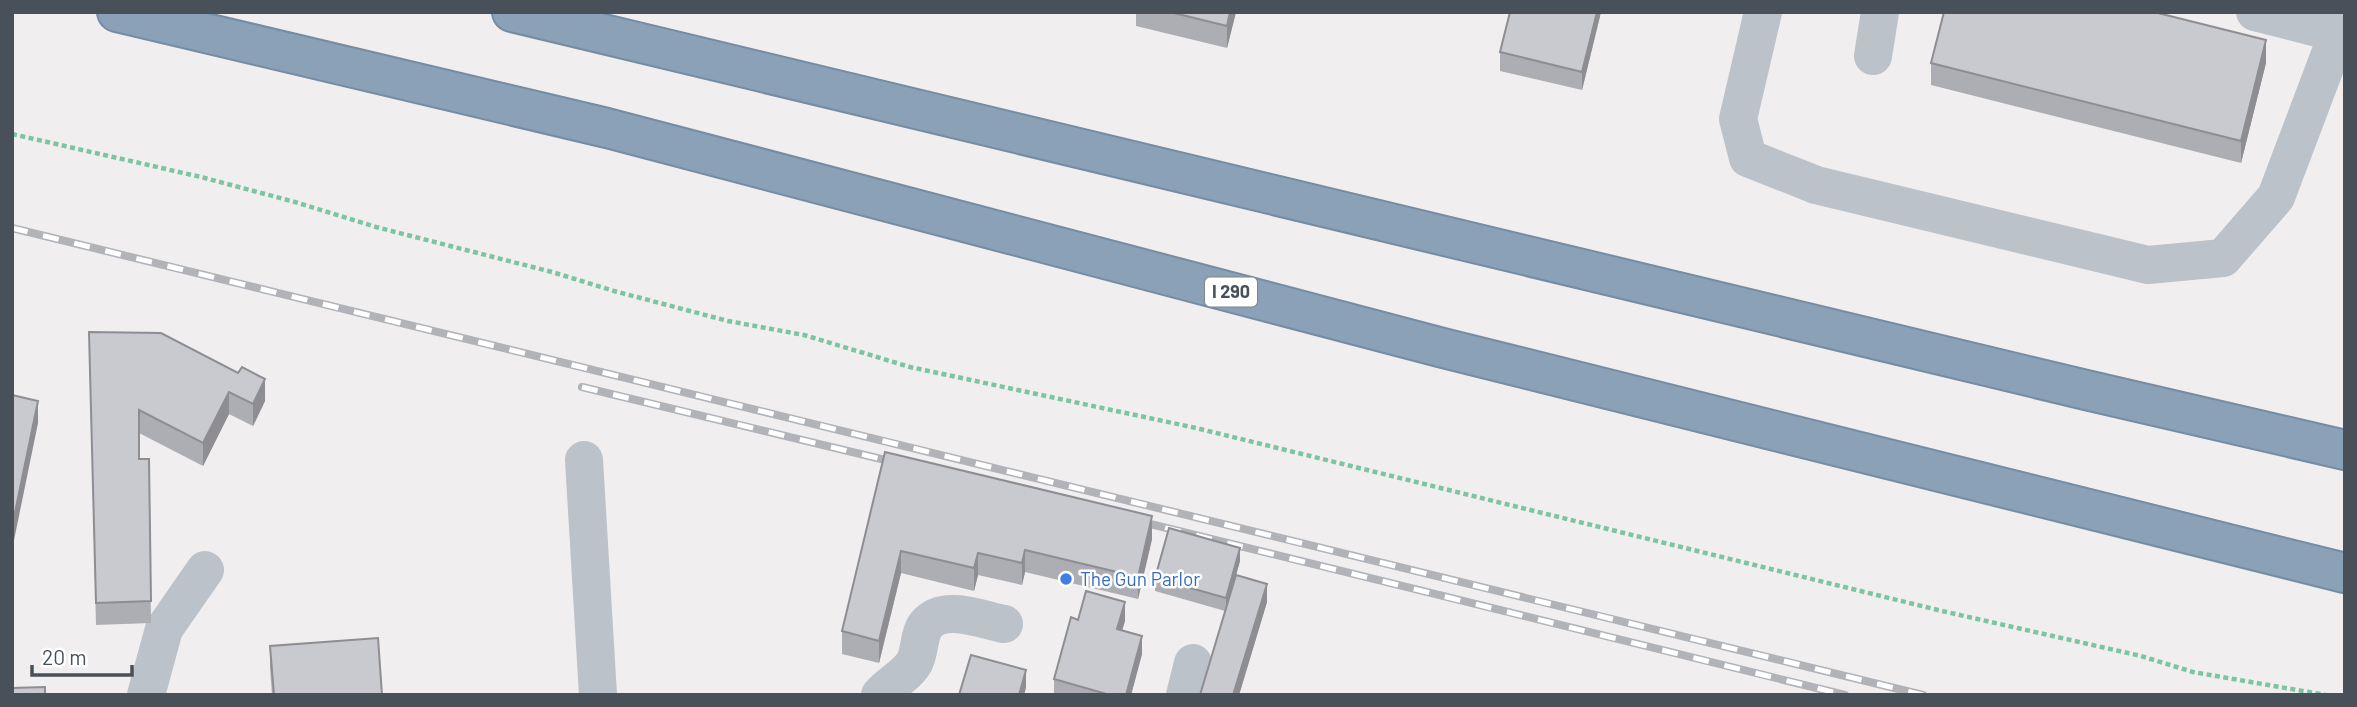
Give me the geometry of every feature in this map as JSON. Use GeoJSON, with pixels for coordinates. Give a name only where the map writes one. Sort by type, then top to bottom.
{"type":"FeatureCollection","features":[{"type":"Feature","properties":{"kind":"highway","name":"I 290"},"geometry":{"type":"LineString","coordinates":[[117,12],[607,128],[1443,348],[2345,573]]}},
{"type":"Feature","properties":{"kind":"highway"},"geometry":{"type":"LineString","coordinates":[[512,12],[2345,450]]}},
{"type":"Feature","properties":{"kind":"street"},"geometry":{"type":"LineString","coordinates":[[1763,12],[1738,119],[1748,158],[1816,185],[2148,265],[2223,258],[2276,197],[2341,34],[2255,12]]}},
{"type":"Feature","properties":{"kind":"street"},"geometry":{"type":"LineString","coordinates":[[1874,56],[1880,12]]}},
{"type":"Feature","properties":{"kind":"street"},"geometry":{"type":"LineString","coordinates":[[584,460],[598,695]]}},
{"type":"Feature","properties":{"kind":"street"},"geometry":{"type":"LineString","coordinates":[[146,695],[164,629],[205,570]]}},
{"type":"Feature","properties":{"kind":"street"},"geometry":{"type":"LineString","coordinates":[[880,695],[915,661],[926,625],[937,616],[952,614],[1004,624]]}},
{"type":"Feature","properties":{"kind":"path"},"geometry":{"type":"LineString","coordinates":[[12,134],[201,177],[295,202],[376,228],[552,272],[728,321],[804,335],[911,367],[1196,428],[1942,611],[2141,656],[2193,672],[2326,695]]}},
{"type":"Feature","properties":{"kind":"building"},"geometry":{"type":"Polygon","coordinates":[[[1170,12],[1230,12],[1227,26],[1170,12]]]}},
{"type":"Feature","properties":{"kind":"building"},"geometry":{"type":"Polygon","coordinates":[[[1510,12],[1597,12],[1582,72],[1500,52],[1510,12]]]}},
{"type":"Feature","properties":{"kind":"building"},"geometry":{"type":"Polygon","coordinates":[[[1944,12],[2154,12],[2266,40],[2241,141],[1931,63],[1944,12]]]}},
{"type":"Feature","properties":{"kind":"building"},"geometry":{"type":"Polygon","coordinates":[[[89,332],[161,333],[238,373],[242,367],[265,379],[253,404],[229,392],[203,443],[139,410],[139,459],[149,459],[151,601],[96,603],[89,332]]]}},
{"type":"Feature","properties":{"kind":"building"},"geometry":{"type":"Polygon","coordinates":[[[12,395],[38,401],[12,527],[12,395]]]}},
{"type":"Feature","properties":{"kind":"building"},"geometry":{"type":"Polygon","coordinates":[[[885,452],[1152,516],[1138,577],[1025,550],[1022,563],[978,553],[974,568],[901,551],[879,641],[842,631],[885,452]]]}},
{"type":"Feature","properties":{"kind":"building"},"geometry":{"type":"Polygon","coordinates":[[[1169,528],[1240,548],[1226,598],[1155,578],[1169,528]]]}},
{"type":"Feature","properties":{"kind":"building"},"geometry":{"type":"Polygon","coordinates":[[[1236,575],[1267,584],[1233,695],[1200,695],[1236,575]]]}},
{"type":"Feature","properties":{"kind":"building"},"geometry":{"type":"Polygon","coordinates":[[[1086,591],[1125,602],[1117,629],[1142,636],[1126,695],[1110,695],[1054,679],[1071,617],[1078,620],[1086,591]]]}},
{"type":"Feature","properties":{"kind":"building"},"geometry":{"type":"Polygon","coordinates":[[[378,638],[382,695],[274,695],[270,646],[378,638]]]}},
{"type":"Feature","properties":{"kind":"building"},"geometry":{"type":"Polygon","coordinates":[[[971,655],[1026,670],[1019,695],[959,695],[971,655]]]}},
{"type":"Feature","properties":{"kind":"building"},"geometry":{"type":"Polygon","coordinates":[[[45,687],[45,695],[12,695],[12,688],[45,687]]]}},
{"type":"Feature","properties":{"kind":"railway"},"geometry":{"type":"LineString","coordinates":[[12,228],[1923,695]]}},
{"type":"Feature","properties":{"kind":"railway"},"geometry":{"type":"LineString","coordinates":[[582,387],[902,464]]}},
{"type":"Feature","properties":{"kind":"railway"},"geometry":{"type":"LineString","coordinates":[[1134,520],[1845,695]]}},
{"type":"Feature","properties":{"kind":"place","name":"The Gun Parlor"},"geometry":{"type":"Point","coordinates":[1066,579]}}]}
